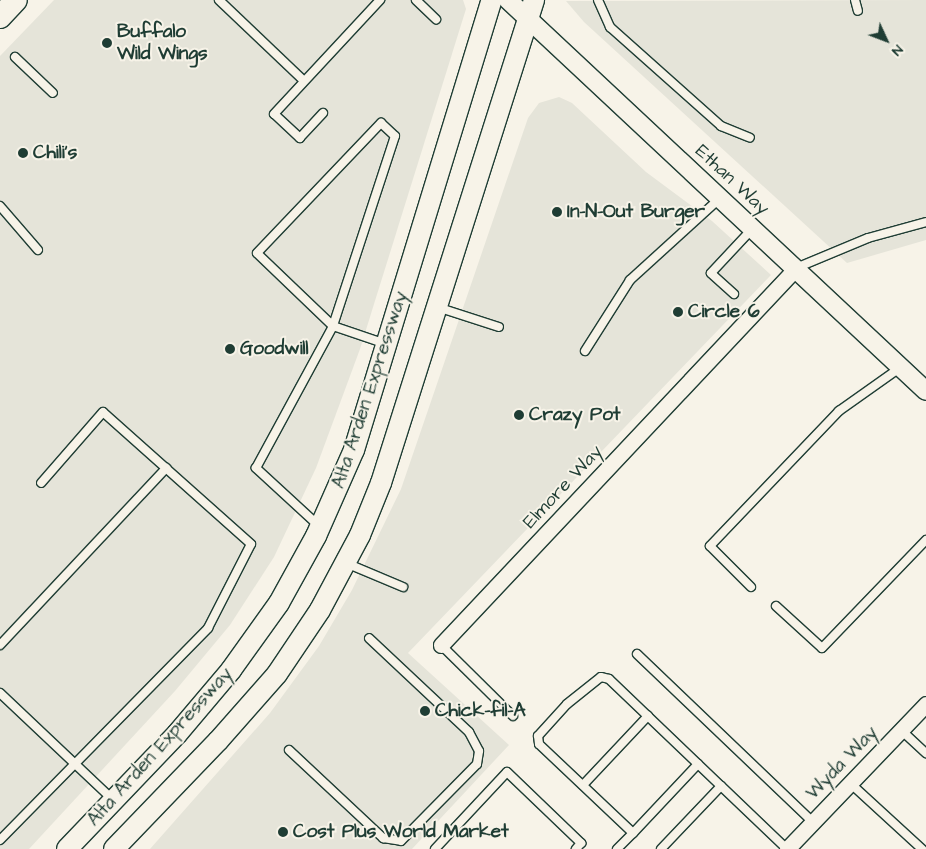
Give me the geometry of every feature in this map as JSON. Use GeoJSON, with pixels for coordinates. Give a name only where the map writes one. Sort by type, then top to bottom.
{"type":"FeatureCollection","features":[{"type":"Feature","properties":{"kind":"main road"},"geometry":{"type":"LineString","coordinates":[[0,17],[16,0]]}},
{"type":"Feature","properties":{"kind":"main road","name":"Alta Arden Expressway"},"geometry":{"type":"LineString","coordinates":[[67,849],[177,734],[231,670],[279,603],[321,527],[354,450],[492,0]]}},
{"type":"Feature","properties":{"kind":"main road","name":"Alta Arden Expressway"},"geometry":{"type":"LineString","coordinates":[[114,849],[261,693],[306,632],[346,563],[382,483],[531,9]]}},
{"type":"Feature","properties":{"kind":"street","name":"Ethan Way"},"geometry":{"type":"LineString","coordinates":[[508,0],[531,9],[720,198],[926,391]]}},
{"type":"Feature","properties":{"kind":"street","name":"Elmore Way"},"geometry":{"type":"LineString","coordinates":[[441,645],[796,268]]}},
{"type":"Feature","properties":{"kind":"street","name":"Wyda Way"},"geometry":{"type":"LineString","coordinates":[[787,849],[926,704]]}},
{"type":"Feature","properties":{"kind":"lane"},"geometry":{"type":"LineString","coordinates":[[218,0],[304,81]]}},
{"type":"Feature","properties":{"kind":"lane"},"geometry":{"type":"LineString","coordinates":[[323,113],[300,138],[274,114],[380,0]]}},
{"type":"Feature","properties":{"kind":"lane"},"geometry":{"type":"LineString","coordinates":[[416,0],[436,19]]}},
{"type":"Feature","properties":{"kind":"lane"},"geometry":{"type":"LineString","coordinates":[[598,0],[610,27],[721,126],[750,138]]}},
{"type":"Feature","properties":{"kind":"lane"},"geometry":{"type":"LineString","coordinates":[[855,0],[858,11]]}},
{"type":"Feature","properties":{"kind":"lane"},"geometry":{"type":"LineString","coordinates":[[14,57],[52,93]]}},
{"type":"Feature","properties":{"kind":"lane"},"geometry":{"type":"LineString","coordinates":[[321,527],[256,468],[333,326],[395,136],[381,123],[256,253],[333,326],[386,344]]}},
{"type":"Feature","properties":{"kind":"lane"},"geometry":{"type":"LineString","coordinates":[[585,351],[630,280],[720,198]]}},
{"type":"Feature","properties":{"kind":"lane"},"geometry":{"type":"LineString","coordinates":[[0,206],[38,250]]}},
{"type":"Feature","properties":{"kind":"lane"},"geometry":{"type":"LineString","coordinates":[[796,268],[868,238],[926,222]]}},
{"type":"Feature","properties":{"kind":"lane"},"geometry":{"type":"LineString","coordinates":[[734,294],[711,273],[753,228]]}},
{"type":"Feature","properties":{"kind":"lane"},"geometry":{"type":"LineString","coordinates":[[437,308],[498,328]]}},
{"type":"Feature","properties":{"kind":"lane"},"geometry":{"type":"LineString","coordinates":[[751,587],[710,546],[839,411],[901,367]]}},
{"type":"Feature","properties":{"kind":"lane"},"geometry":{"type":"LineString","coordinates":[[0,840],[208,628],[252,544],[103,412],[41,483]]}},
{"type":"Feature","properties":{"kind":"lane"},"geometry":{"type":"LineString","coordinates":[[0,644],[166,468]]}},
{"type":"Feature","properties":{"kind":"lane"},"geometry":{"type":"LineString","coordinates":[[776,606],[822,648],[926,540]]}},
{"type":"Feature","properties":{"kind":"lane"},"geometry":{"type":"LineString","coordinates":[[346,563],[403,587]]}},
{"type":"Feature","properties":{"kind":"lane"},"geometry":{"type":"LineString","coordinates":[[289,750],[384,838],[401,841],[477,764],[479,750],[469,732],[369,638]]}},
{"type":"Feature","properties":{"kind":"lane"},"geometry":{"type":"LineString","coordinates":[[441,645],[513,716]]}},
{"type":"Feature","properties":{"kind":"lane"},"geometry":{"type":"LineString","coordinates":[[637,654],[813,822]]}},
{"type":"Feature","properties":{"kind":"lane"},"geometry":{"type":"LineString","coordinates":[[633,832],[539,744],[538,736],[567,704],[601,677],[609,679],[787,849]]}},
{"type":"Feature","properties":{"kind":"lane"},"geometry":{"type":"LineString","coordinates":[[0,693],[113,800]]}},
{"type":"Feature","properties":{"kind":"lane"},"geometry":{"type":"LineString","coordinates":[[583,786],[648,716]]}},
{"type":"Feature","properties":{"kind":"lane"},"geometry":{"type":"LineString","coordinates":[[901,730],[926,753]]}},
{"type":"Feature","properties":{"kind":"lane"},"geometry":{"type":"LineString","coordinates":[[617,849],[698,764]]}},
{"type":"Feature","properties":{"kind":"lane"},"geometry":{"type":"LineString","coordinates":[[435,849],[507,772],[581,843],[576,849]]}},
{"type":"Feature","properties":{"kind":"lane"},"geometry":{"type":"LineString","coordinates":[[850,783],[922,849]]}},
{"type":"Feature","properties":{"kind":"lane"},"geometry":{"type":"LineString","coordinates":[[661,849],[721,786]]}},
{"type":"Feature","properties":{"kind":"shaded area"},"geometry":{"type":"Polygon","coordinates":[[[54,0],[463,0],[466,9],[360,349],[316,468],[274,557],[230,625],[175,691],[29,849],[0,849],[0,56],[54,0]]]}},
{"type":"Feature","properties":{"kind":"shaded area"},"geometry":{"type":"Polygon","coordinates":[[[926,0],[926,240],[847,263],[584,22],[566,1],[926,0]]]}},
{"type":"Feature","properties":{"kind":"shaded area"},"geometry":{"type":"Polygon","coordinates":[[[559,97],[572,103],[646,172],[712,221],[771,275],[408,653],[509,745],[412,849],[150,849],[270,713],[319,646],[352,590],[401,489],[528,118],[539,103],[559,97]]]}},
{"type":"Feature","properties":{"kind":"place","name":"Buffalo Wild Wings"},"geometry":{"type":"Point","coordinates":[107,43]}},
{"type":"Feature","properties":{"kind":"place","name":"Chili's"},"geometry":{"type":"Point","coordinates":[23,153]}},
{"type":"Feature","properties":{"kind":"place","name":"In-N-Out Burger"},"geometry":{"type":"Point","coordinates":[557,212]}},
{"type":"Feature","properties":{"kind":"place","name":"Circle 6"},"geometry":{"type":"Point","coordinates":[678,312]}},
{"type":"Feature","properties":{"kind":"place","name":"Goodwill"},"geometry":{"type":"Point","coordinates":[230,349]}},
{"type":"Feature","properties":{"kind":"place","name":"Crazy Pot"},"geometry":{"type":"Point","coordinates":[519,415]}},
{"type":"Feature","properties":{"kind":"place","name":"Chick-fil-A"},"geometry":{"type":"Point","coordinates":[425,711]}},
{"type":"Feature","properties":{"kind":"place","name":"Cost Plus World Market"},"geometry":{"type":"Point","coordinates":[283,832]}}]}
